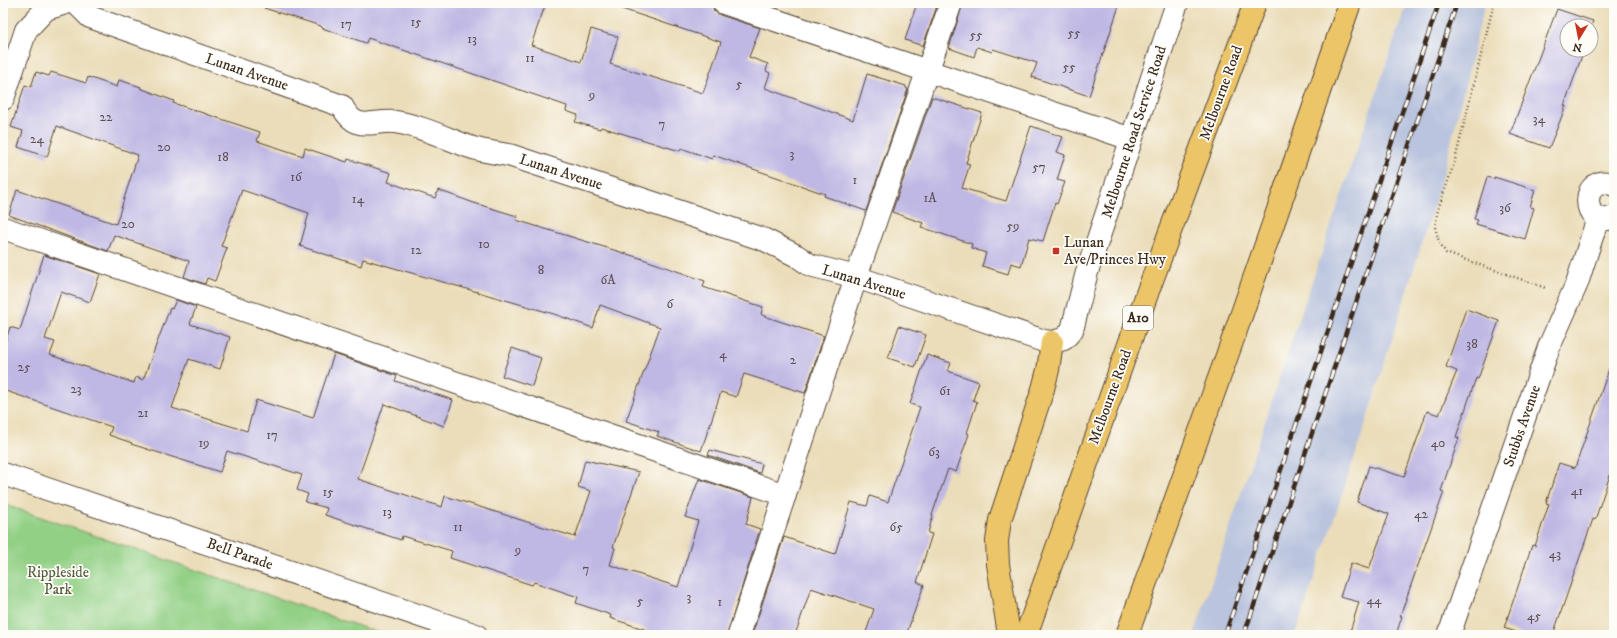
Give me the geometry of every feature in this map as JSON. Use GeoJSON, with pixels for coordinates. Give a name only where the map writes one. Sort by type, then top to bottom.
{"type":"FeatureCollection","features":[{"type":"Feature","properties":{"kind":"highway","name":"Melbourne Road"},"geometry":{"type":"LineString","coordinates":[[1026,635],[1145,299],[1255,3]]}},
{"type":"Feature","properties":{"kind":"highway"},"geometry":{"type":"LineString","coordinates":[[1127,635],[1233,339],[1350,3]]}},
{"type":"Feature","properties":{"kind":"highway"},"geometry":{"type":"LineString","coordinates":[[1009,635],[998,564],[997,541],[1000,520],[1044,383],[1052,342]]}},
{"type":"Feature","properties":{"kind":"street"},"geometry":{"type":"LineString","coordinates":[[3,99],[26,30],[46,9],[66,3]]}},
{"type":"Feature","properties":{"kind":"street","name":"Lunan Avenue"},"geometry":{"type":"LineString","coordinates":[[76,3],[90,17],[342,106],[347,116],[358,122],[370,124],[394,122],[418,127],[469,147],[509,155],[744,232],[765,240],[810,265],[856,277],[1044,341],[1052,342]]}},
{"type":"Feature","properties":{"kind":"street"},"geometry":{"type":"LineString","coordinates":[[724,3],[1131,139]]}},
{"type":"Feature","properties":{"kind":"street"},"geometry":{"type":"LineString","coordinates":[[739,635],[856,277],[951,3]]}},
{"type":"Feature","properties":{"kind":"street","name":"Melbourne Road Service Road"},"geometry":{"type":"LineString","coordinates":[[1052,342],[1064,339],[1072,330],[1087,272],[1177,3]]}},
{"type":"Feature","properties":{"kind":"street"},"geometry":{"type":"LineString","coordinates":[[1606,217],[1593,214],[1589,209],[1587,203],[1588,194],[1596,184],[1612,178]]}},
{"type":"Feature","properties":{"kind":"street","name":"Stubbs Avenue"},"geometry":{"type":"LineString","coordinates":[[1449,635],[1549,347],[1606,217]]}},
{"type":"Feature","properties":{"kind":"street"},"geometry":{"type":"LineString","coordinates":[[3,228],[785,495]]}},
{"type":"Feature","properties":{"kind":"street","name":"Bell Parade"},"geometry":{"type":"LineString","coordinates":[[3,474],[476,635]]}},
{"type":"Feature","properties":{"kind":"path"},"geometry":{"type":"LineString","coordinates":[[1494,3],[1454,164],[1438,209],[1435,227],[1439,242],[1446,253],[1571,297]]}},
{"type":"Feature","properties":{"kind":"shaded area"},"geometry":{"type":"Polygon","coordinates":[[[1407,3],[1485,3],[1443,175],[1363,432],[1295,635],[1194,635],[1290,346],[1407,3]]]}},
{"type":"Feature","properties":{"kind":"green space","name":"Rippleside Park"},"geometry":{"type":"Polygon","coordinates":[[[3,504],[385,635],[3,635],[3,504]]]}},
{"type":"Feature","properties":{"kind":"building"},"geometry":{"type":"Polygon","coordinates":[[[264,3],[546,3],[531,45],[581,62],[591,29],[618,37],[610,64],[703,93],[721,42],[616,7],[617,3],[712,3],[714,11],[720,15],[760,28],[749,57],[768,64],[766,71],[770,73],[765,88],[853,120],[867,74],[906,86],[908,89],[866,211],[824,196],[825,194],[713,155],[712,159],[681,148],[680,151],[601,127],[600,129],[575,122],[578,115],[566,111],[567,106],[368,38],[366,43],[322,28],[321,26],[264,8],[264,3]]]}},
{"type":"Feature","properties":{"kind":"building"},"geometry":{"type":"Polygon","coordinates":[[[917,3],[938,3],[923,46],[905,40],[917,3]]]}},
{"type":"Feature","properties":{"kind":"building"},"geometry":{"type":"Polygon","coordinates":[[[963,3],[1120,3],[1089,96],[1032,77],[1037,63],[993,49],[992,52],[977,47],[974,57],[949,48],[963,3]]]}},
{"type":"Feature","properties":{"kind":"building"},"geometry":{"type":"Polygon","coordinates":[[[1557,9],[1584,18],[1559,18],[1559,58],[1581,58],[1564,106],[1566,106],[1549,148],[1510,134],[1557,9]]]}},
{"type":"Feature","properties":{"kind":"building"},"geometry":{"type":"Polygon","coordinates":[[[36,72],[49,76],[51,72],[86,83],[88,77],[117,87],[119,80],[141,87],[140,88],[174,101],[173,103],[260,132],[257,141],[303,156],[305,148],[347,162],[348,159],[391,173],[388,182],[435,198],[438,190],[517,216],[516,220],[640,258],[705,281],[703,287],[763,307],[761,314],[764,316],[824,336],[805,393],[744,374],[736,397],[721,392],[701,451],[657,436],[659,432],[626,421],[660,327],[600,305],[593,328],[554,314],[363,259],[361,266],[300,246],[309,213],[242,190],[221,246],[227,248],[215,281],[207,278],[205,284],[184,277],[189,261],[114,235],[108,251],[9,215],[17,190],[116,224],[138,155],[57,126],[47,157],[18,147],[23,131],[11,127],[25,85],[31,87],[36,72]]]}},
{"type":"Feature","properties":{"kind":"building"},"geometry":{"type":"Polygon","coordinates":[[[932,97],[982,113],[966,163],[970,164],[962,188],[1006,201],[1031,126],[1063,137],[1057,152],[1065,155],[1057,180],[1065,182],[1057,204],[1055,203],[1043,241],[1029,238],[1021,266],[1011,263],[1008,274],[982,266],[986,253],[971,248],[972,244],[921,227],[923,223],[892,212],[932,97]]]}},
{"type":"Feature","properties":{"kind":"building"},"geometry":{"type":"Polygon","coordinates":[[[1487,177],[1494,179],[1494,177],[1535,190],[1530,207],[1534,208],[1525,239],[1476,224],[1478,220],[1474,219],[1487,177]]]}},
{"type":"Feature","properties":{"kind":"building"},"geometry":{"type":"Polygon","coordinates":[[[44,255],[100,274],[90,302],[61,292],[45,339],[55,342],[50,355],[134,383],[136,377],[143,380],[170,308],[172,309],[176,300],[196,307],[190,324],[230,337],[220,369],[189,359],[172,408],[247,431],[256,400],[313,418],[334,354],[397,376],[395,381],[453,400],[444,426],[384,404],[358,479],[442,507],[445,496],[575,537],[591,491],[578,487],[585,460],[639,472],[613,547],[615,548],[610,565],[678,587],[698,521],[685,517],[699,479],[753,497],[746,524],[760,529],[727,635],[662,635],[610,618],[611,615],[576,603],[578,597],[534,582],[532,585],[450,558],[452,551],[402,536],[401,540],[325,515],[327,508],[305,502],[308,494],[297,490],[302,475],[227,451],[220,472],[131,444],[132,443],[109,435],[112,427],[3,390],[3,350],[10,327],[20,330],[44,255]]]}},
{"type":"Feature","properties":{"kind":"building"},"geometry":{"type":"Polygon","coordinates":[[[1466,309],[1499,321],[1478,379],[1476,378],[1456,437],[1459,438],[1441,491],[1444,492],[1400,616],[1402,616],[1396,635],[1349,635],[1359,602],[1340,597],[1351,563],[1369,569],[1389,514],[1357,502],[1369,466],[1404,477],[1427,411],[1439,415],[1457,371],[1446,367],[1466,309]]]}},
{"type":"Feature","properties":{"kind":"building"},"geometry":{"type":"Polygon","coordinates":[[[899,326],[926,335],[915,367],[888,358],[899,326]]]}},
{"type":"Feature","properties":{"kind":"building"},"geometry":{"type":"Polygon","coordinates":[[[512,348],[541,358],[532,386],[502,376],[512,348]]]}},
{"type":"Feature","properties":{"kind":"building"},"geometry":{"type":"Polygon","coordinates":[[[927,355],[951,363],[948,371],[979,382],[973,400],[977,402],[967,433],[969,434],[956,472],[948,469],[932,515],[928,533],[932,534],[917,582],[924,585],[906,635],[865,635],[874,609],[811,588],[795,635],[752,635],[784,537],[835,554],[851,502],[867,506],[870,496],[888,502],[920,407],[910,404],[927,355]]]}},
{"type":"Feature","properties":{"kind":"building"},"geometry":{"type":"Polygon","coordinates":[[[1610,366],[1614,367],[1614,463],[1553,635],[1525,635],[1504,628],[1532,545],[1535,546],[1549,504],[1546,503],[1559,463],[1575,468],[1610,366]]]}},
{"type":"Feature","properties":{"kind":"building"},"geometry":{"type":"Polygon","coordinates":[[[710,450],[762,464],[760,473],[708,455],[710,450]]]}},
{"type":"Feature","properties":{"kind":"railway"},"geometry":{"type":"LineString","coordinates":[[1225,635],[1439,3]]}},
{"type":"Feature","properties":{"kind":"railway"},"geometry":{"type":"LineString","coordinates":[[1244,635],[1457,3]]}},
{"type":"Feature","properties":{"kind":"place","name":"Lunan Ave/Princes Hwy"},"geometry":{"type":"Point","coordinates":[1056,251]}}]}
